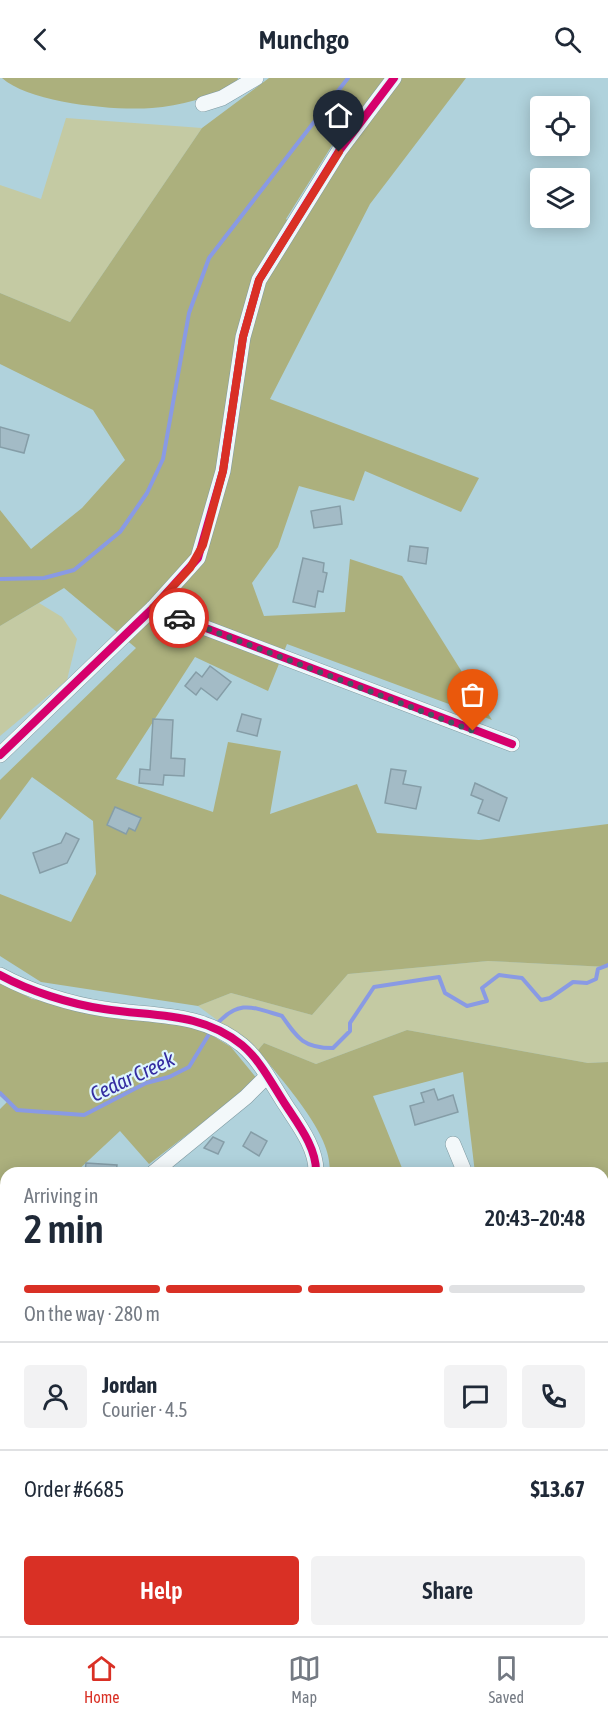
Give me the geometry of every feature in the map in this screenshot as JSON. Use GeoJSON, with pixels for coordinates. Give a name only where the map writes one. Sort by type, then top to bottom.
{"type":"FeatureCollection","features":[{"type":"Feature","properties":{"kind":"street"},"geometry":{"type":"LineString","coordinates":[[203,104],[222,98],[256,78]]}},
{"type":"Feature","properties":{"kind":"street"},"geometry":{"type":"LineString","coordinates":[[0,755],[153,608],[190,568],[203,545],[223,471],[243,337],[259,280],[339,152],[393,78]]}},
{"type":"Feature","properties":{"kind":"street"},"geometry":{"type":"LineString","coordinates":[[153,608],[512,744]]}},
{"type":"Feature","properties":{"kind":"street"},"geometry":{"type":"LineString","coordinates":[[0,975],[58,997],[102,1009],[172,1015],[213,1026],[243,1046],[267,1076],[307,1140],[316,1167]]}},
{"type":"Feature","properties":{"kind":"street"},"geometry":{"type":"LineString","coordinates":[[160,1167],[246,1097],[267,1076]]}},
{"type":"Feature","properties":{"kind":"street"},"geometry":{"type":"LineString","coordinates":[[453,1144],[463,1167]]}},
{"type":"Feature","properties":{"kind":"green space"},"geometry":{"type":"Polygon","coordinates":[[[2,78],[238,78],[236,85],[195,100],[163,107],[136,109],[74,104],[52,99],[15,87],[2,78]]]}},
{"type":"Feature","properties":{"kind":"green space"},"geometry":{"type":"Polygon","coordinates":[[[269,78],[386,78],[331,147],[286,219],[298,227],[368,120],[401,78],[466,78],[370,204],[270,399],[479,478],[461,512],[365,471],[354,501],[299,486],[278,547],[252,583],[264,616],[345,612],[350,559],[402,576],[492,720],[287,644],[268,691],[195,657],[116,779],[213,812],[228,742],[281,751],[270,814],[357,784],[377,833],[479,840],[608,824],[608,967],[488,961],[348,974],[312,1015],[231,993],[198,1006],[41,982],[0,956],[0,894],[71,922],[96,874],[93,821],[32,777],[0,820],[0,780],[136,648],[64,588],[0,626],[0,510],[31,549],[82,508],[125,460],[93,410],[0,364],[0,293],[70,322],[202,128],[269,78]]]}},
{"type":"Feature","properties":{"kind":"green space"},"geometry":{"type":"Polygon","coordinates":[[[66,118],[202,128],[70,322],[0,293],[0,185],[41,199],[66,118]]]}},
{"type":"Feature","properties":{"kind":"green space"},"geometry":{"type":"Polygon","coordinates":[[[39,603],[62,617],[77,639],[67,680],[0,736],[0,626],[39,603]]]}},
{"type":"Feature","properties":{"kind":"green space"},"geometry":{"type":"Polygon","coordinates":[[[488,961],[608,967],[608,1062],[588,1063],[407,1030],[316,1064],[264,1043],[258,1050],[198,1006],[231,993],[312,1015],[348,974],[488,961]]]}},
{"type":"Feature","properties":{"kind":"green space"},"geometry":{"type":"Polygon","coordinates":[[[0,982],[32,999],[195,1025],[231,1047],[258,1080],[149,1164],[120,1131],[81,1167],[0,1167],[0,1109],[7,1102],[0,1096],[0,982]]]}},
{"type":"Feature","properties":{"kind":"green space"},"geometry":{"type":"Polygon","coordinates":[[[407,1030],[588,1063],[608,1062],[608,1167],[474,1167],[463,1072],[373,1096],[402,1167],[329,1167],[324,1143],[315,1126],[292,1092],[258,1050],[264,1043],[316,1064],[407,1030]]]}},
{"type":"Feature","properties":{"kind":"building"},"geometry":{"type":"Polygon","coordinates":[[[0,427],[29,435],[24,453],[0,447],[0,427]]]}},
{"type":"Feature","properties":{"kind":"building"},"geometry":{"type":"Polygon","coordinates":[[[340,506],[342,524],[314,528],[311,511],[340,506]]]}},
{"type":"Feature","properties":{"kind":"building"},"geometry":{"type":"Polygon","coordinates":[[[410,546],[428,548],[426,564],[408,561],[410,546]]]}},
{"type":"Feature","properties":{"kind":"building"},"geometry":{"type":"Polygon","coordinates":[[[303,558],[324,563],[323,572],[327,573],[323,592],[318,591],[315,607],[293,602],[303,558]]]}},
{"type":"Feature","properties":{"kind":"building"},"geometry":{"type":"Polygon","coordinates":[[[210,666],[231,682],[217,700],[201,688],[196,695],[185,686],[196,672],[202,677],[210,666]]]}},
{"type":"Feature","properties":{"kind":"building"},"geometry":{"type":"Polygon","coordinates":[[[242,714],[261,719],[257,736],[237,731],[242,714]]]}},
{"type":"Feature","properties":{"kind":"building"},"geometry":{"type":"Polygon","coordinates":[[[153,719],[173,720],[171,758],[185,759],[184,776],[164,775],[163,785],[139,783],[140,769],[150,770],[153,719]]]}},
{"type":"Feature","properties":{"kind":"building"},"geometry":{"type":"Polygon","coordinates":[[[391,769],[406,771],[403,784],[421,787],[416,809],[385,803],[391,769]]]}},
{"type":"Feature","properties":{"kind":"building"},"geometry":{"type":"Polygon","coordinates":[[[475,783],[507,798],[499,821],[478,813],[483,800],[471,795],[475,783]]]}},
{"type":"Feature","properties":{"kind":"building"},"geometry":{"type":"Polygon","coordinates":[[[115,807],[141,818],[135,831],[129,828],[126,834],[107,825],[115,807]]]}},
{"type":"Feature","properties":{"kind":"building"},"geometry":{"type":"Polygon","coordinates":[[[66,833],[79,839],[67,863],[40,873],[33,853],[61,843],[66,833]]]}},
{"type":"Feature","properties":{"kind":"building"},"geometry":{"type":"Polygon","coordinates":[[[434,1089],[438,1100],[453,1095],[458,1112],[415,1125],[410,1106],[424,1102],[421,1093],[434,1089]]]}},
{"type":"Feature","properties":{"kind":"building"},"geometry":{"type":"Polygon","coordinates":[[[251,1132],[267,1141],[259,1156],[243,1146],[251,1132]]]}},
{"type":"Feature","properties":{"kind":"building"},"geometry":{"type":"Polygon","coordinates":[[[213,1137],[224,1142],[218,1154],[204,1148],[213,1137]]]}},
{"type":"Feature","properties":{"kind":"building"},"geometry":{"type":"Polygon","coordinates":[[[86,1163],[117,1165],[117,1167],[86,1167],[86,1163]]]}},
{"type":"Feature","properties":{"kind":"waterway"},"geometry":{"type":"LineString","coordinates":[[0,579],[44,578],[74,570],[120,532],[147,493],[163,459],[189,313],[209,258],[348,78]]}},
{"type":"Feature","properties":{"kind":"waterway","name":"Cedar Creek"},"geometry":{"type":"LineString","coordinates":[[216,1025],[232,1011],[246,1007],[254,1008],[282,1016],[293,1031],[308,1044],[333,1048],[350,1031],[350,1023],[374,987],[439,977],[445,993],[467,1006],[487,1001],[482,988],[499,975],[522,978],[541,1000],[550,998],[573,982],[587,983],[596,979],[598,969],[608,965]]}},
{"type":"Feature","properties":{"kind":"waterway","name":"Cedar Creek"},"geometry":{"type":"LineString","coordinates":[[0,1093],[17,1110],[84,1115],[146,1083],[169,1077],[189,1067],[211,1031]]}},
{"type":"Feature","properties":{"kind":"cycle path"},"geometry":{"type":"LineString","coordinates":[[0,755],[153,608],[198,558],[223,471],[243,337],[259,280],[339,151],[394,78]]}},
{"type":"Feature","properties":{"kind":"cycle path"},"geometry":{"type":"LineString","coordinates":[[153,608],[512,744]]}},
{"type":"Feature","properties":{"kind":"cycle path"},"geometry":{"type":"LineString","coordinates":[[0,975],[64,1000],[104,1009],[176,1017],[210,1026],[226,1034],[242,1045],[265,1073],[306,1137],[315,1167]]}},
{"type":"Feature","properties":{"kind":"way so far"},"geometry":{"type":"LineString","coordinates":[[179,618],[473,731]]}},
{"type":"Feature","properties":{"kind":"route"},"geometry":{"type":"LineString","coordinates":[[179,618],[153,608],[198,558],[203,545],[223,471],[250,303],[272,256],[339,152]]}}]}
